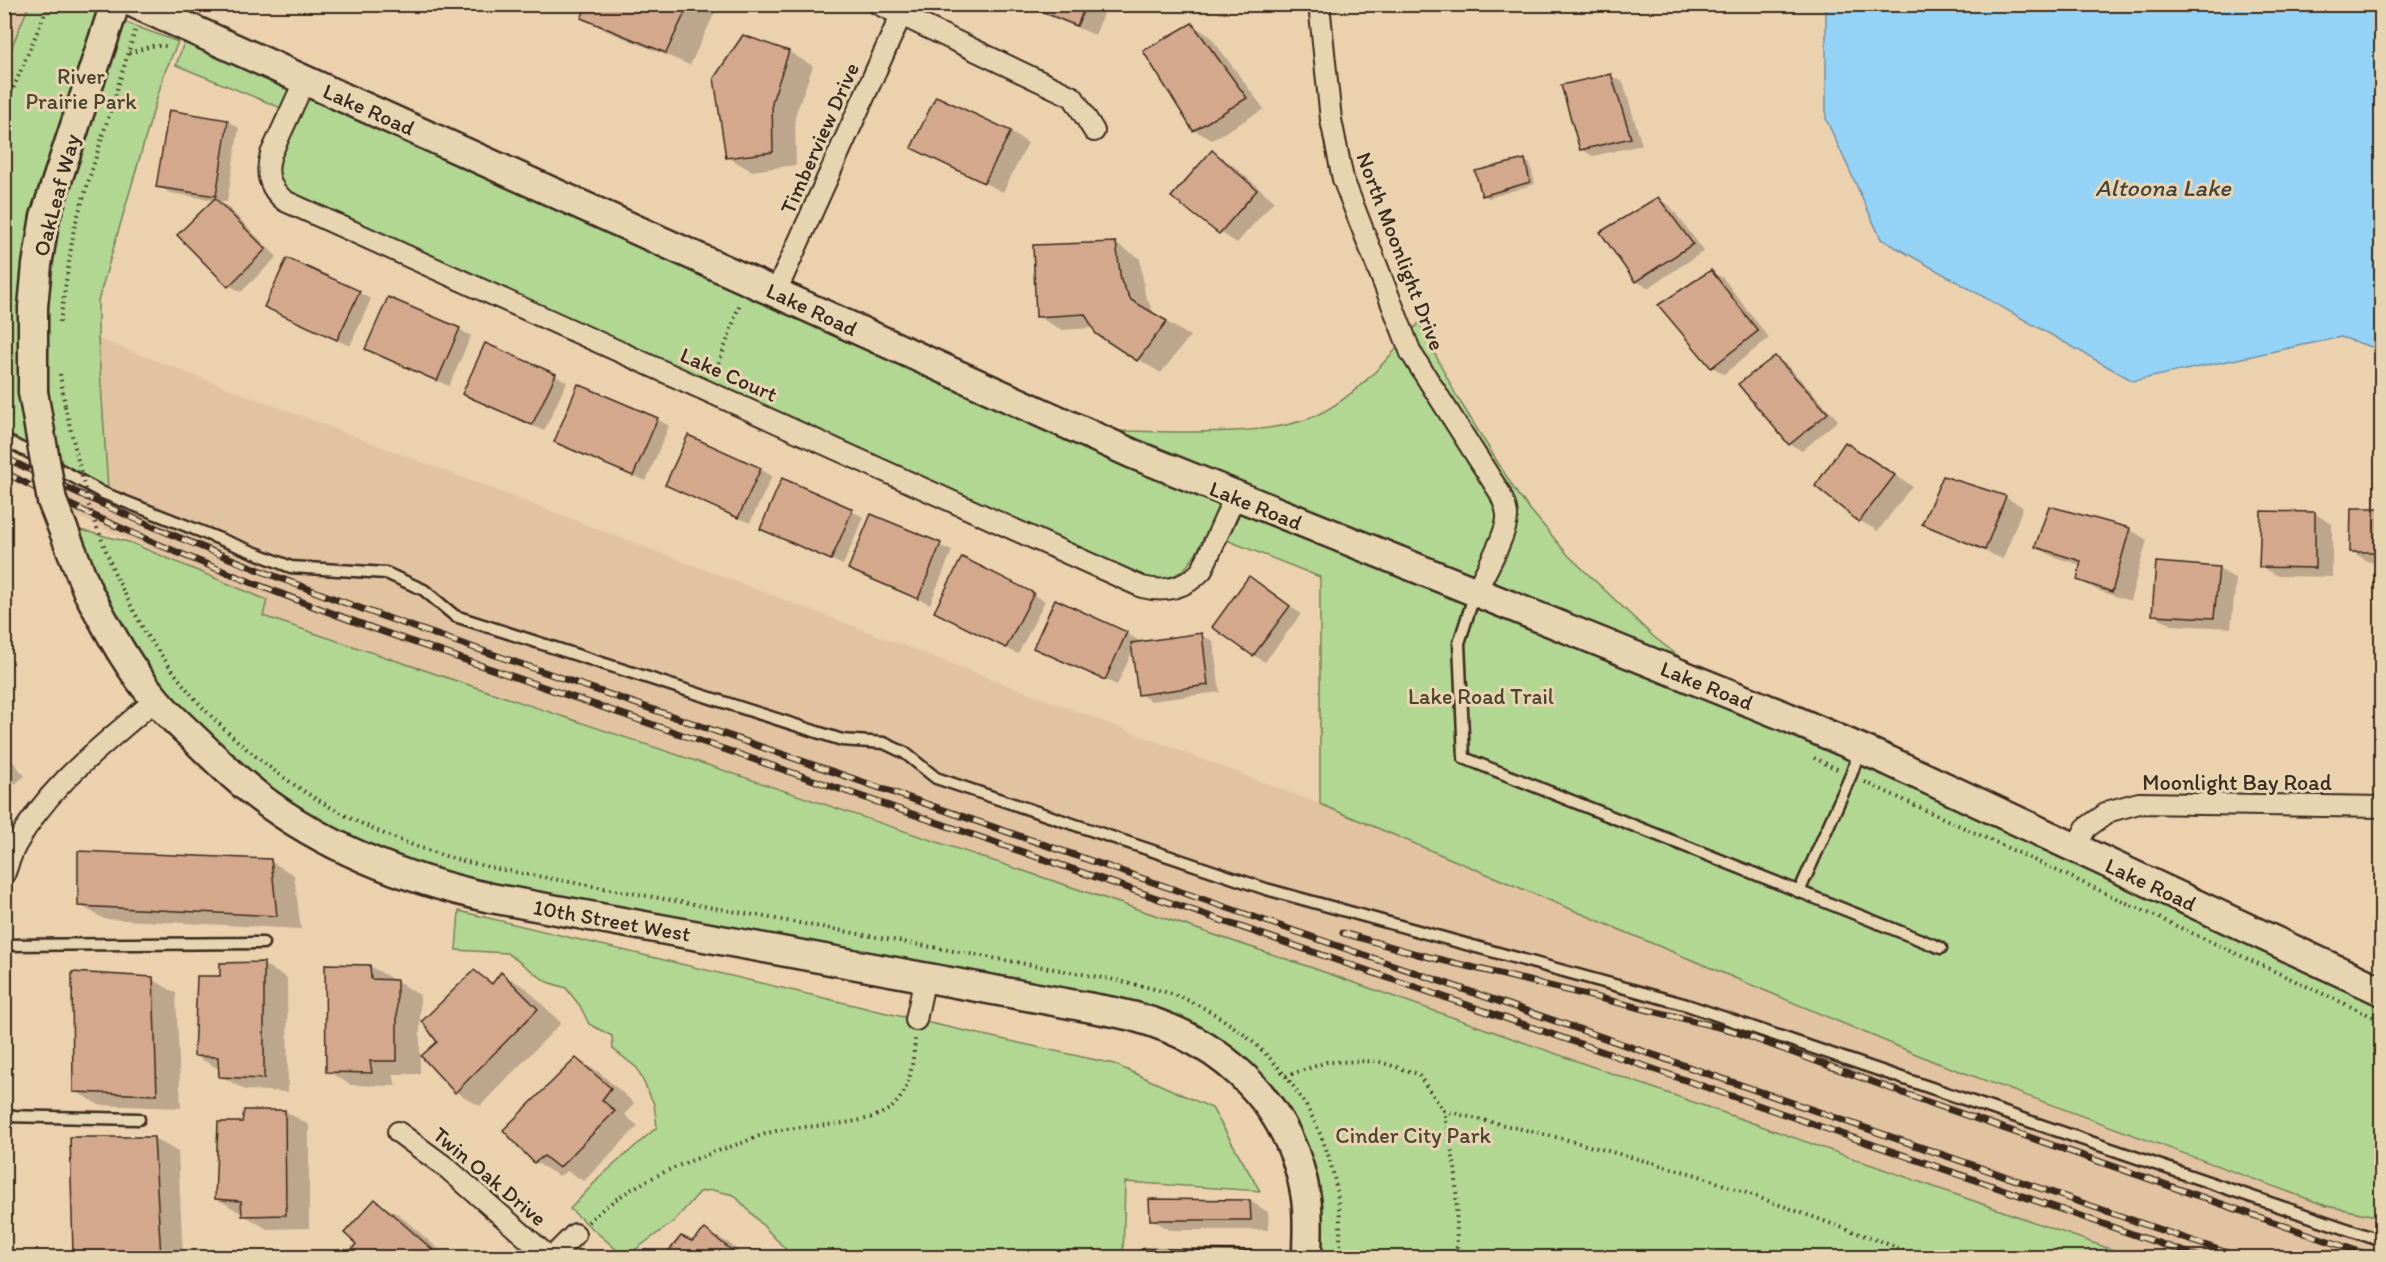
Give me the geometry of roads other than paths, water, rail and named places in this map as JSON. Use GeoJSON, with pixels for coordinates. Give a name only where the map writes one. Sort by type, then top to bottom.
{"type":"FeatureCollection","features":[{"type":"Feature","properties":{"kind":"street","name":"OakLeaf Way"},"geometry":{"type":"LineString","coordinates":[[33,392],[33,308],[45,218],[115,4]]}},
{"type":"Feature","properties":{"kind":"street","name":"Lake Road"},"geometry":{"type":"LineString","coordinates":[[136,4],[763,286],[1032,410],[1235,496],[1777,713],[1860,749],[2382,991]]}},
{"type":"Feature","properties":{"kind":"street"},"geometry":{"type":"LineString","coordinates":[[878,4],[904,10],[1073,97],[1094,131]]}},
{"type":"Feature","properties":{"kind":"street","name":"North Moonlight Drive"},"geometry":{"type":"LineString","coordinates":[[1319,4],[1331,120],[1343,179],[1411,353],[1500,493],[1506,507],[1508,519],[1475,593]]}},
{"type":"Feature","properties":{"kind":"street","name":"Timberview Drive"},"geometry":{"type":"LineString","coordinates":[[763,286],[904,10]]}},
{"type":"Feature","properties":{"kind":"street","name":"Lake Court"},"geometry":{"type":"LineString","coordinates":[[305,80],[267,166],[267,175],[277,195],[285,201],[1142,587],[1154,590],[1175,588],[1196,577],[1202,570],[1235,496]]}},
{"type":"Feature","properties":{"kind":"street","name":"10th Street West"},"geometry":{"type":"LineString","coordinates":[[33,392],[52,501],[88,592],[125,658],[155,700],[227,770],[277,810],[340,846],[429,883],[491,898],[1141,1017],[1182,1032],[1222,1057],[1258,1091],[1275,1113],[1295,1156],[1306,1198],[1307,1257]]}},
{"type":"Feature","properties":{"kind":"street"},"geometry":{"type":"LineString","coordinates":[[4,875],[16,846],[44,804],[69,775],[155,700]]}},
{"type":"Feature","properties":{"kind":"street","name":"Moonlight Bay Road"},"geometry":{"type":"LineString","coordinates":[[2076,849],[2086,828],[2110,811],[2139,803],[2382,807]]}},
{"type":"Feature","properties":{"kind":"street"},"geometry":{"type":"LineString","coordinates":[[916,1020],[925,977]]}},
{"type":"Feature","properties":{"kind":"street","name":"Twin Oak Drive"},"geometry":{"type":"LineString","coordinates":[[398,1132],[447,1168],[550,1257]]}},
{"type":"Feature","properties":{"kind":"street"},"geometry":{"type":"LineString","coordinates":[[550,1257],[575,1234]]}},
{"type":"Feature","properties":{"kind":"lane"},"geometry":{"type":"LineString","coordinates":[[4,439],[103,493],[291,567],[386,573],[424,590],[455,616],[842,740],[884,743],[905,753],[936,778],[1266,889],[1687,1005],[2382,1241]]}},
{"type":"Feature","properties":{"kind":"lane"},"geometry":{"type":"LineString","coordinates":[[1475,593],[1459,643],[1464,758],[1941,948]]}},
{"type":"Feature","properties":{"kind":"lane"},"geometry":{"type":"LineString","coordinates":[[1799,892],[1851,775],[1860,749]]}},
{"type":"Feature","properties":{"kind":"lane"},"geometry":{"type":"LineString","coordinates":[[4,945],[263,943]]}},
{"type":"Feature","properties":{"kind":"lane"},"geometry":{"type":"LineString","coordinates":[[4,1116],[139,1119]]}},
{"type":"Feature","properties":{"kind":"lane"},"geometry":{"type":"LineString","coordinates":[[1145,1255],[1251,1257]]}},
{"type":"Feature","properties":{"kind":"water","name":"Altoona Lake"},"geometry":{"type":"Polygon","coordinates":[[[1826,5],[2381,5],[2381,350],[2341,337],[2133,381],[1881,239],[1826,119],[1826,5]]]}},
{"type":"Feature","properties":{"kind":"railway"},"geometry":{"type":"LineString","coordinates":[[4,457],[189,542],[379,615],[2242,1258]]}},
{"type":"Feature","properties":{"kind":"railway"},"geometry":{"type":"LineString","coordinates":[[4,472],[49,495],[187,557],[375,629],[2202,1258]]}},
{"type":"Feature","properties":{"kind":"railway"},"geometry":{"type":"LineString","coordinates":[[1343,933],[1417,954],[1731,1030],[1925,1101],[2377,1258]]}},
{"type":"Feature","properties":{"kind":"park label","name":"River Prairie Park"},"geometry":{"type":"Point","coordinates":[81,88]}},
{"type":"Feature","properties":{"kind":"park label","name":"Lake Road Trail"},"geometry":{"type":"Point","coordinates":[1481,696]}},
{"type":"Feature","properties":{"kind":"park label","name":"Cinder City Park"},"geometry":{"type":"Point","coordinates":[1413,1135]}}]}
